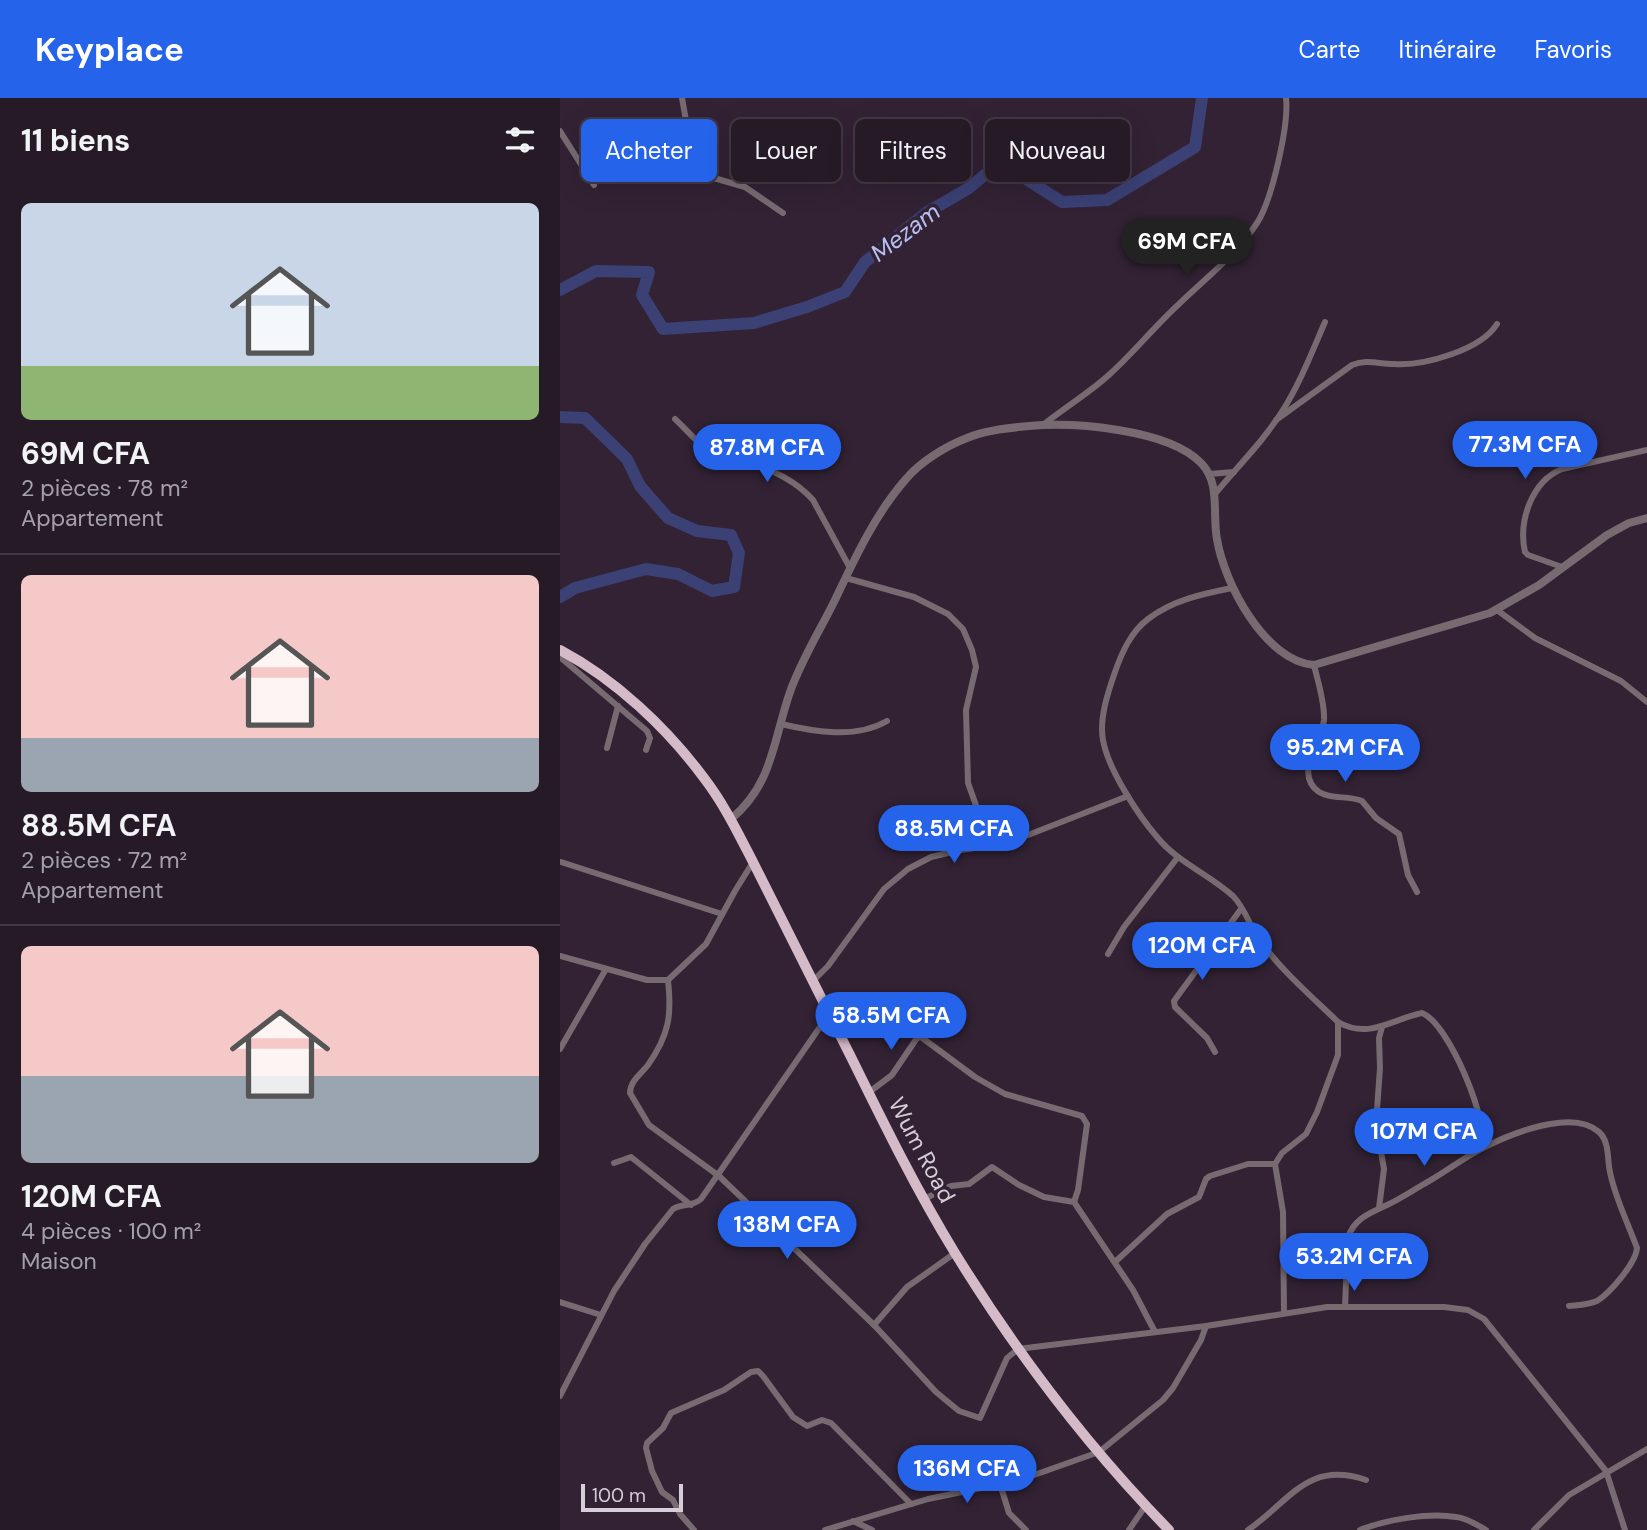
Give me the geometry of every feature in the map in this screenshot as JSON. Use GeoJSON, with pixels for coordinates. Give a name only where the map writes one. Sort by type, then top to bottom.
{"type":"FeatureCollection","features":[{"type":"Feature","properties":{"kind":"highway","name":"Wum Road"},"geometry":{"type":"LineString","coordinates":[[560,650],[596,672],[656,723],[705,780],[731,819],[868,1093],[955,1253],[1018,1349],[1099,1452],[1169,1530]]}},
{"type":"Feature","properties":{"kind":"street"},"geometry":{"type":"LineString","coordinates":[[682,98],[693,160],[700,174],[745,187],[783,213]]}},
{"type":"Feature","properties":{"kind":"street"},"geometry":{"type":"LineString","coordinates":[[1042,425],[1112,372],[1157,324],[1247,237],[1262,215],[1278,163],[1286,130],[1286,98]]}},
{"type":"Feature","properties":{"kind":"street"},"geometry":{"type":"LineString","coordinates":[[560,131],[594,185]]}},
{"type":"Feature","properties":{"kind":"street"},"geometry":{"type":"LineString","coordinates":[[1214,495],[1276,420],[1307,365],[1325,322]]}},
{"type":"Feature","properties":{"kind":"street"},"geometry":{"type":"LineString","coordinates":[[1276,420],[1352,365],[1366,361],[1412,364],[1432,359],[1475,344],[1486,338],[1497,324]]}},
{"type":"Feature","properties":{"kind":"street"},"geometry":{"type":"LineString","coordinates":[[676,419],[716,455],[751,463],[776,473],[806,492],[850,568]]}},
{"type":"Feature","properties":{"kind":"street"},"geometry":{"type":"LineString","coordinates":[[731,819],[756,793],[765,777],[790,693],[806,654],[850,568],[886,507],[906,478],[967,438],[1004,429],[1042,425],[1121,430],[1161,439],[1195,458],[1209,474],[1214,495],[1217,539],[1232,588],[1250,617],[1270,640],[1290,659],[1302,664],[1314,665],[1497,610],[1530,591],[1607,535],[1629,523],[1647,518]]}},
{"type":"Feature","properties":{"kind":"street"},"geometry":{"type":"LineString","coordinates":[[1562,567],[1525,552],[1525,529],[1530,498],[1536,488],[1562,469],[1647,450]]}},
{"type":"Feature","properties":{"kind":"street"},"geometry":{"type":"LineString","coordinates":[[1209,474],[1234,472]]}},
{"type":"Feature","properties":{"kind":"street"},"geometry":{"type":"LineString","coordinates":[[846,578],[914,597],[948,614],[963,629],[976,667],[967,710],[968,783],[982,821],[1003,842]]}},
{"type":"Feature","properties":{"kind":"street"},"geometry":{"type":"LineString","coordinates":[[1232,588],[1174,603],[1147,619],[1133,633],[1119,659],[1104,710],[1103,740],[1115,772],[1157,838],[1178,857],[1234,897],[1259,940],[1275,961],[1338,1022],[1359,1030],[1378,1028],[1422,1013],[1436,1022],[1453,1051],[1472,1094],[1482,1126],[1483,1143],[1480,1149]]}},
{"type":"Feature","properties":{"kind":"street"},"geometry":{"type":"LineString","coordinates":[[1497,610],[1535,638],[1621,681],[1647,702]]}},
{"type":"Feature","properties":{"kind":"street"},"geometry":{"type":"LineString","coordinates":[[560,657],[648,731],[650,738],[646,750]]}},
{"type":"Feature","properties":{"kind":"street"},"geometry":{"type":"LineString","coordinates":[[1314,665],[1324,716],[1323,726],[1310,759],[1311,783],[1321,793],[1362,801],[1376,818],[1399,834],[1404,865],[1411,885],[1418,892]]}},
{"type":"Feature","properties":{"kind":"street"},"geometry":{"type":"LineString","coordinates":[[607,748],[618,706]]}},
{"type":"Feature","properties":{"kind":"street"},"geometry":{"type":"LineString","coordinates":[[781,724],[811,732],[834,732],[874,729],[887,721]]}},
{"type":"Feature","properties":{"kind":"street"},"geometry":{"type":"LineString","coordinates":[[812,982],[828,966],[884,888],[931,857],[1003,842],[1128,796]]}},
{"type":"Feature","properties":{"kind":"street"},"geometry":{"type":"LineString","coordinates":[[1108,954],[1124,927],[1178,857]]}},
{"type":"Feature","properties":{"kind":"street"},"geometry":{"type":"LineString","coordinates":[[561,862],[722,914]]}},
{"type":"Feature","properties":{"kind":"street"},"geometry":{"type":"LineString","coordinates":[[560,956],[647,980],[668,980],[706,944],[753,862]]}},
{"type":"Feature","properties":{"kind":"street"},"geometry":{"type":"LineString","coordinates":[[1215,1052],[1207,1038],[1175,1007],[1174,1001],[1241,909]]}},
{"type":"Feature","properties":{"kind":"street"},"geometry":{"type":"LineString","coordinates":[[560,1049],[606,970]]}},
{"type":"Feature","properties":{"kind":"street"},"geometry":{"type":"LineString","coordinates":[[668,980],[671,1005],[668,1028],[649,1064],[630,1087],[630,1093],[649,1125],[719,1176],[874,1325],[936,1392],[960,1411],[976,1419],[983,1414],[1007,1358],[1018,1349],[1206,1326],[1327,1307],[1444,1307],[1468,1310],[1477,1313],[1606,1471],[1625,1530]]}},
{"type":"Feature","properties":{"kind":"street"},"geometry":{"type":"LineString","coordinates":[[560,1396],[623,1277],[661,1222],[678,1206],[691,1205],[701,1199],[829,1014]]}},
{"type":"Feature","properties":{"kind":"street"},"geometry":{"type":"LineString","coordinates":[[1284,1313],[1283,1212],[1275,1164],[1282,1153],[1306,1134],[1317,1112],[1338,1055],[1338,1022]]}},
{"type":"Feature","properties":{"kind":"street"},"geometry":{"type":"LineString","coordinates":[[1378,1028],[1380,1068],[1376,1130],[1384,1169],[1379,1208]]}},
{"type":"Feature","properties":{"kind":"street"},"geometry":{"type":"LineString","coordinates":[[868,1093],[892,1075],[917,1038],[921,1037],[975,1077],[1005,1094],[1082,1116],[1087,1124],[1074,1202]]}},
{"type":"Feature","properties":{"kind":"street"},"geometry":{"type":"LineString","coordinates":[[1345,1307],[1348,1237],[1366,1213],[1441,1174],[1480,1149],[1536,1126],[1556,1122],[1586,1126],[1598,1130],[1602,1136],[1610,1173],[1637,1248],[1636,1256],[1600,1298],[1588,1304],[1569,1306]]}},
{"type":"Feature","properties":{"kind":"street"},"geometry":{"type":"LineString","coordinates":[[614,1163],[631,1157],[691,1205]]}},
{"type":"Feature","properties":{"kind":"street"},"geometry":{"type":"LineString","coordinates":[[1115,1262],[1167,1214],[1199,1197],[1206,1179],[1210,1176],[1248,1164],[1275,1164]]}},
{"type":"Feature","properties":{"kind":"street"},"geometry":{"type":"LineString","coordinates":[[924,1199],[951,1186],[969,1184],[992,1167],[1019,1185],[1044,1196],[1074,1202],[1133,1290],[1155,1332]]}},
{"type":"Feature","properties":{"kind":"street"},"geometry":{"type":"LineString","coordinates":[[874,1325],[907,1287],[955,1253]]}},
{"type":"Feature","properties":{"kind":"street"},"geometry":{"type":"LineString","coordinates":[[560,1302],[601,1315]]}},
{"type":"Feature","properties":{"kind":"street"},"geometry":{"type":"LineString","coordinates":[[825,1530],[911,1504],[1020,1480],[1099,1452],[1163,1400],[1201,1340],[1206,1326]]}},
{"type":"Feature","properties":{"kind":"street"},"geometry":{"type":"LineString","coordinates":[[694,1530],[680,1514],[673,1500],[662,1492],[652,1471],[647,1443],[663,1428],[671,1413],[724,1390],[751,1372],[758,1371],[793,1416],[807,1426],[822,1420],[831,1423],[911,1504]]}},
{"type":"Feature","properties":{"kind":"street"},"geometry":{"type":"LineString","coordinates":[[1534,1530],[1569,1495],[1647,1449]]}},
{"type":"Feature","properties":{"kind":"street"},"geometry":{"type":"LineString","coordinates":[[1248,1530],[1294,1492],[1318,1477],[1339,1474],[1366,1480]]}},
{"type":"Feature","properties":{"kind":"street"},"geometry":{"type":"LineString","coordinates":[[1000,1485],[1009,1513],[1026,1530]]}},
{"type":"Feature","properties":{"kind":"street"},"geometry":{"type":"LineString","coordinates":[[1129,1530],[1146,1506]]}},
{"type":"Feature","properties":{"kind":"street"},"geometry":{"type":"LineString","coordinates":[[1360,1530],[1377,1523],[1415,1517],[1456,1517],[1486,1530]]}},
{"type":"Feature","properties":{"kind":"street"},"geometry":{"type":"LineString","coordinates":[[853,1521],[872,1530]]}},
{"type":"Feature","properties":{"kind":"waterway","name":"Mezam"},"geometry":{"type":"LineString","coordinates":[[560,290],[596,271],[649,272],[642,295],[663,329],[754,323],[845,292],[865,262],[926,213],[969,188],[1000,162],[1062,202],[1107,200],[1195,147],[1202,98]]}},
{"type":"Feature","properties":{"kind":"waterway","name":"Mezam"},"geometry":{"type":"LineString","coordinates":[[560,417],[585,418],[627,459],[640,486],[668,518],[697,531],[731,535],[739,553],[734,587],[712,591],[678,574],[646,569],[575,588],[560,597]]}}]}
